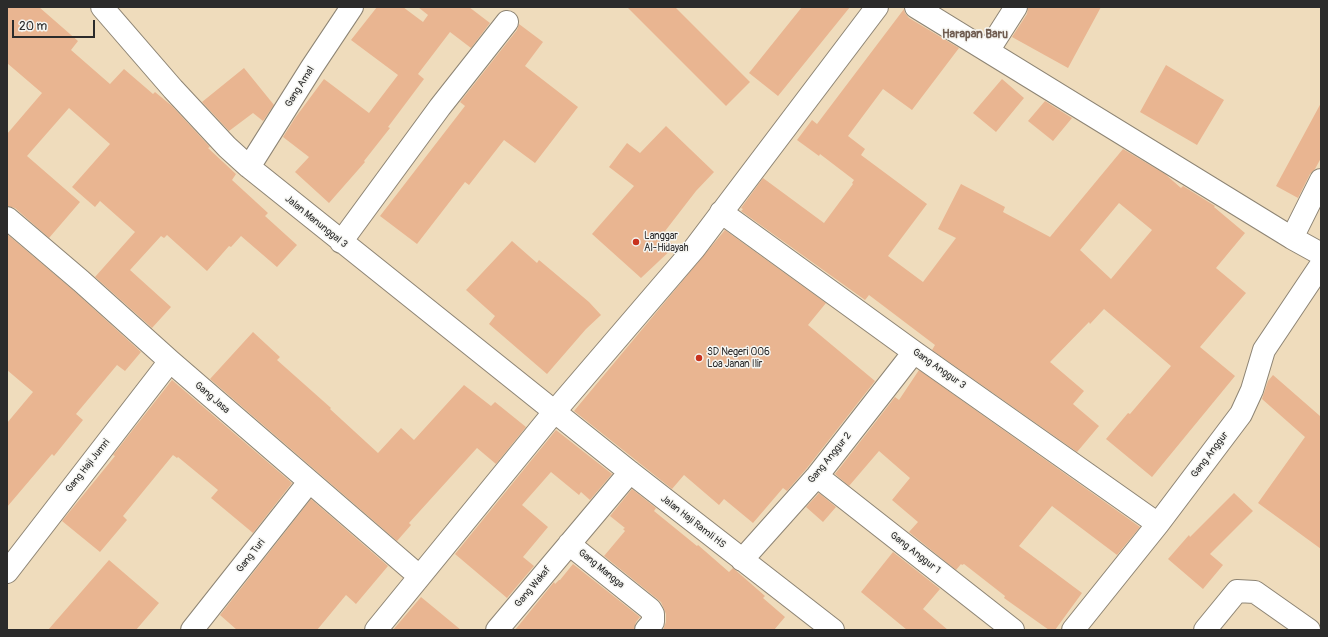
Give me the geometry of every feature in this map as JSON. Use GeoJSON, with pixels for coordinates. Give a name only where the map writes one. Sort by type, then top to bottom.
{"type":"FeatureCollection","features":[{"type":"Feature","properties":{"kind":"street","name":"Jalan Manunggal 3"},"geometry":{"type":"LineString","coordinates":[[102,7],[173,89],[227,147],[249,167],[341,242],[555,411]]}},
{"type":"Feature","properties":{"kind":"street","name":"Gang Amal"},"geometry":{"type":"LineString","coordinates":[[249,167],[352,7]]}},
{"type":"Feature","properties":{"kind":"street"},"geometry":{"type":"LineString","coordinates":[[376,630],[555,411],[694,249],[877,7]]}},
{"type":"Feature","properties":{"kind":"street"},"geometry":{"type":"LineString","coordinates":[[916,7],[1292,238],[1321,254]]}},
{"type":"Feature","properties":{"kind":"street"},"geometry":{"type":"LineString","coordinates":[[988,51],[1016,7]]}},
{"type":"Feature","properties":{"kind":"street"},"geometry":{"type":"LineString","coordinates":[[341,242],[440,107],[507,22]]}},
{"type":"Feature","properties":{"kind":"street"},"geometry":{"type":"LineString","coordinates":[[1292,238],[1321,180]]}},
{"type":"Feature","properties":{"kind":"street","name":"Gang Anggur 3"},"geometry":{"type":"LineString","coordinates":[[721,212],[914,352],[1158,524]]}},
{"type":"Feature","properties":{"kind":"street","name":"Gang Jasa"},"geometry":{"type":"LineString","coordinates":[[7,218],[419,576]]}},
{"type":"Feature","properties":{"kind":"street","name":"Gang Anggur"},"geometry":{"type":"LineString","coordinates":[[1073,630],[1158,524],[1242,414],[1252,390],[1264,350],[1321,265]]}},
{"type":"Feature","properties":{"kind":"street","name":"Gang Anggur 2"},"geometry":{"type":"LineString","coordinates":[[742,560],[817,476],[914,352]]}},
{"type":"Feature","properties":{"kind":"street","name":"Gang Haji Jumri"},"geometry":{"type":"LineString","coordinates":[[7,572],[170,361]]}},
{"type":"Feature","properties":{"kind":"street","name":"Jalan Haji Ramli HS"},"geometry":{"type":"LineString","coordinates":[[555,411],[742,560],[820,626]]}},
{"type":"Feature","properties":{"kind":"street","name":"Gang Mangga"},"geometry":{"type":"LineString","coordinates":[[630,472],[569,544],[650,609],[653,614],[653,622],[646,630]]}},
{"type":"Feature","properties":{"kind":"street","name":"Gang Anggur 1"},"geometry":{"type":"LineString","coordinates":[[817,476],[1013,630]]}},
{"type":"Feature","properties":{"kind":"street","name":"Gang Turi"},"geometry":{"type":"LineString","coordinates":[[192,630],[309,482]]}},
{"type":"Feature","properties":{"kind":"street","name":"Gang Wakaf"},"geometry":{"type":"LineString","coordinates":[[496,630],[569,544]]}},
{"type":"Feature","properties":{"kind":"street"},"geometry":{"type":"LineString","coordinates":[[1208,627],[1237,591],[1245,591],[1254,592],[1309,630]]}},
{"type":"Feature","properties":{"kind":"building"},"geometry":{"type":"Polygon","coordinates":[[[7,7],[39,7],[78,41],[71,50],[110,84],[124,69],[153,94],[155,92],[172,106],[210,147],[208,148],[236,174],[232,180],[268,213],[265,216],[297,245],[277,267],[241,236],[231,247],[229,246],[207,271],[167,235],[164,238],[161,236],[130,270],[171,307],[152,328],[95,277],[135,232],[100,201],[95,207],[72,187],[110,144],[69,108],[27,156],[80,202],[49,238],[15,208],[7,206],[7,134],[42,93],[7,63],[7,7]]]}},
{"type":"Feature","properties":{"kind":"building"},"geometry":{"type":"Polygon","coordinates":[[[377,7],[403,7],[423,22],[428,15],[418,7],[469,7],[490,23],[471,48],[450,32],[418,74],[424,79],[388,127],[390,128],[364,161],[365,162],[329,203],[295,172],[309,157],[283,137],[324,79],[369,113],[398,75],[351,40],[377,7]]]}},
{"type":"Feature","properties":{"kind":"building"},"geometry":{"type":"Polygon","coordinates":[[[627,7],[675,7],[750,82],[726,106],[627,7]]]}},
{"type":"Feature","properties":{"kind":"building"},"geometry":{"type":"Polygon","coordinates":[[[802,7],[850,7],[778,96],[749,73],[802,7]]]}},
{"type":"Feature","properties":{"kind":"building"},"geometry":{"type":"Polygon","coordinates":[[[1028,7],[1101,7],[1068,68],[1012,37],[1027,14],[1028,7]]]}},
{"type":"Feature","properties":{"kind":"building"},"geometry":{"type":"Polygon","coordinates":[[[904,9],[909,18],[959,48],[912,110],[883,89],[848,136],[865,149],[861,155],[927,204],[888,256],[923,282],[956,238],[938,229],[961,184],[1005,207],[1003,212],[1050,237],[1123,149],[1165,174],[1181,188],[1183,186],[1215,206],[1214,207],[1245,233],[1216,268],[1246,293],[1200,347],[1235,376],[1152,477],[1106,439],[1128,413],[1130,414],[1171,366],[1104,309],[1090,324],[1089,322],[1050,362],[1084,391],[1073,404],[1099,426],[1077,452],[932,350],[935,345],[869,295],[865,300],[741,211],[743,209],[741,208],[763,178],[824,223],[853,184],[852,183],[854,180],[820,154],[819,156],[797,140],[812,120],[817,124],[904,9]],[[1119,203],[1080,250],[1111,279],[1152,230],[1119,203]]]}},
{"type":"Feature","properties":{"kind":"building"},"geometry":{"type":"Polygon","coordinates":[[[519,24],[543,42],[525,66],[578,107],[535,163],[504,140],[469,185],[465,182],[417,244],[380,216],[465,106],[460,102],[517,30],[519,24]]]}},
{"type":"Feature","properties":{"kind":"building"},"geometry":{"type":"Polygon","coordinates":[[[1166,65],[1224,100],[1197,145],[1140,112],[1166,65]]]}},
{"type":"Feature","properties":{"kind":"building"},"geometry":{"type":"Polygon","coordinates":[[[244,68],[274,105],[263,121],[253,113],[229,131],[202,102],[244,68]]]}},
{"type":"Feature","properties":{"kind":"building"},"geometry":{"type":"Polygon","coordinates":[[[1002,79],[1024,98],[996,132],[973,113],[1002,79]]]}},
{"type":"Feature","properties":{"kind":"building"},"geometry":{"type":"Polygon","coordinates":[[[1045,101],[1072,118],[1053,141],[1028,121],[1045,101]]]}},
{"type":"Feature","properties":{"kind":"building"},"geometry":{"type":"Polygon","coordinates":[[[1321,103],[1321,158],[1315,169],[1310,174],[1298,198],[1276,186],[1321,103]]]}},
{"type":"Feature","properties":{"kind":"building"},"geometry":{"type":"Polygon","coordinates":[[[666,126],[714,172],[696,191],[662,235],[675,246],[641,278],[592,234],[634,186],[609,167],[627,143],[640,153],[666,126]]]}},
{"type":"Feature","properties":{"kind":"building","name":"SD Negeri 006 Loa Janan Ilir"},"geometry":{"type":"Polygon","coordinates":[[[725,230],[826,303],[808,325],[875,381],[807,468],[787,491],[783,488],[753,523],[724,499],[719,505],[684,475],[672,489],[574,411],[725,230]]]}},
{"type":"Feature","properties":{"kind":"building"},"geometry":{"type":"Polygon","coordinates":[[[7,234],[73,290],[141,352],[125,371],[117,365],[76,414],[83,420],[54,456],[52,454],[7,507],[7,423],[33,392],[7,370],[7,234]]]}},
{"type":"Feature","properties":{"kind":"building"},"geometry":{"type":"Polygon","coordinates":[[[512,241],[537,263],[539,260],[589,302],[601,315],[586,329],[547,374],[489,324],[495,316],[466,290],[512,241]]]}},
{"type":"Feature","properties":{"kind":"building"},"geometry":{"type":"Polygon","coordinates":[[[253,332],[280,357],[277,360],[331,408],[330,409],[378,453],[401,428],[414,440],[464,385],[491,406],[495,402],[526,427],[496,464],[477,448],[409,523],[411,525],[397,541],[210,379],[253,332]]]}},
{"type":"Feature","properties":{"kind":"building"},"geometry":{"type":"Polygon","coordinates":[[[919,370],[1140,527],[1117,555],[1052,506],[1019,546],[1082,593],[1055,630],[1049,630],[1004,598],[1005,596],[964,564],[961,564],[956,570],[909,532],[918,522],[892,500],[910,478],[879,451],[849,486],[835,474],[895,397],[899,400],[919,370]]]}},
{"type":"Feature","properties":{"kind":"building"},"geometry":{"type":"Polygon","coordinates":[[[1273,375],[1320,416],[1321,414],[1321,549],[1258,503],[1305,437],[1262,399],[1268,381],[1273,375]]]}},
{"type":"Feature","properties":{"kind":"building"},"geometry":{"type":"Polygon","coordinates":[[[172,380],[292,483],[253,533],[211,498],[218,490],[178,457],[177,458],[173,455],[123,516],[127,520],[100,552],[62,521],[115,456],[113,455],[172,380]]]}},
{"type":"Feature","properties":{"kind":"building"},"geometry":{"type":"Polygon","coordinates":[[[556,430],[612,474],[590,500],[581,492],[579,495],[551,472],[522,505],[548,527],[523,557],[534,566],[507,598],[455,554],[556,430]]]}},
{"type":"Feature","properties":{"kind":"building"},"geometry":{"type":"Polygon","coordinates":[[[632,489],[656,508],[654,511],[697,546],[698,545],[729,572],[733,568],[765,596],[763,598],[785,617],[774,630],[663,630],[666,622],[666,614],[661,602],[604,556],[625,531],[623,529],[625,528],[610,516],[632,489]]]}},
{"type":"Feature","properties":{"kind":"building"},"geometry":{"type":"Polygon","coordinates":[[[819,493],[836,507],[823,522],[806,507],[819,493]]]}},
{"type":"Feature","properties":{"kind":"building"},"geometry":{"type":"Polygon","coordinates":[[[1234,493],[1253,511],[1210,554],[1223,565],[1203,589],[1168,559],[1189,535],[1190,537],[1234,493]]]}},
{"type":"Feature","properties":{"kind":"building"},"geometry":{"type":"Polygon","coordinates":[[[311,499],[388,566],[356,604],[346,595],[317,630],[237,630],[220,615],[311,499]]]}},
{"type":"Feature","properties":{"kind":"building"},"geometry":{"type":"Polygon","coordinates":[[[893,552],[940,589],[923,609],[948,630],[907,630],[861,592],[893,552]]]}},
{"type":"Feature","properties":{"kind":"building"},"geometry":{"type":"Polygon","coordinates":[[[109,560],[159,603],[136,630],[48,630],[109,560]]]}},
{"type":"Feature","properties":{"kind":"building"},"geometry":{"type":"Polygon","coordinates":[[[573,564],[640,617],[636,622],[634,630],[515,630],[554,582],[555,584],[560,580],[573,564]]]}},
{"type":"Feature","properties":{"kind":"building"},"geometry":{"type":"Polygon","coordinates":[[[421,597],[461,630],[393,630],[421,597]]]}},
{"type":"Feature","properties":{"kind":"place","name":"Langgar Al-Hidayah"},"geometry":{"type":"Point","coordinates":[636,242]}},
{"type":"Feature","properties":{"kind":"place","name":"SD Negeri 006 Loa Janan Ilir"},"geometry":{"type":"Point","coordinates":[699,358]}},
{"type":"Feature","properties":{"kind":"district","name":"Harapan Baru"},"geometry":{"type":"Point","coordinates":[975,35]}}]}
